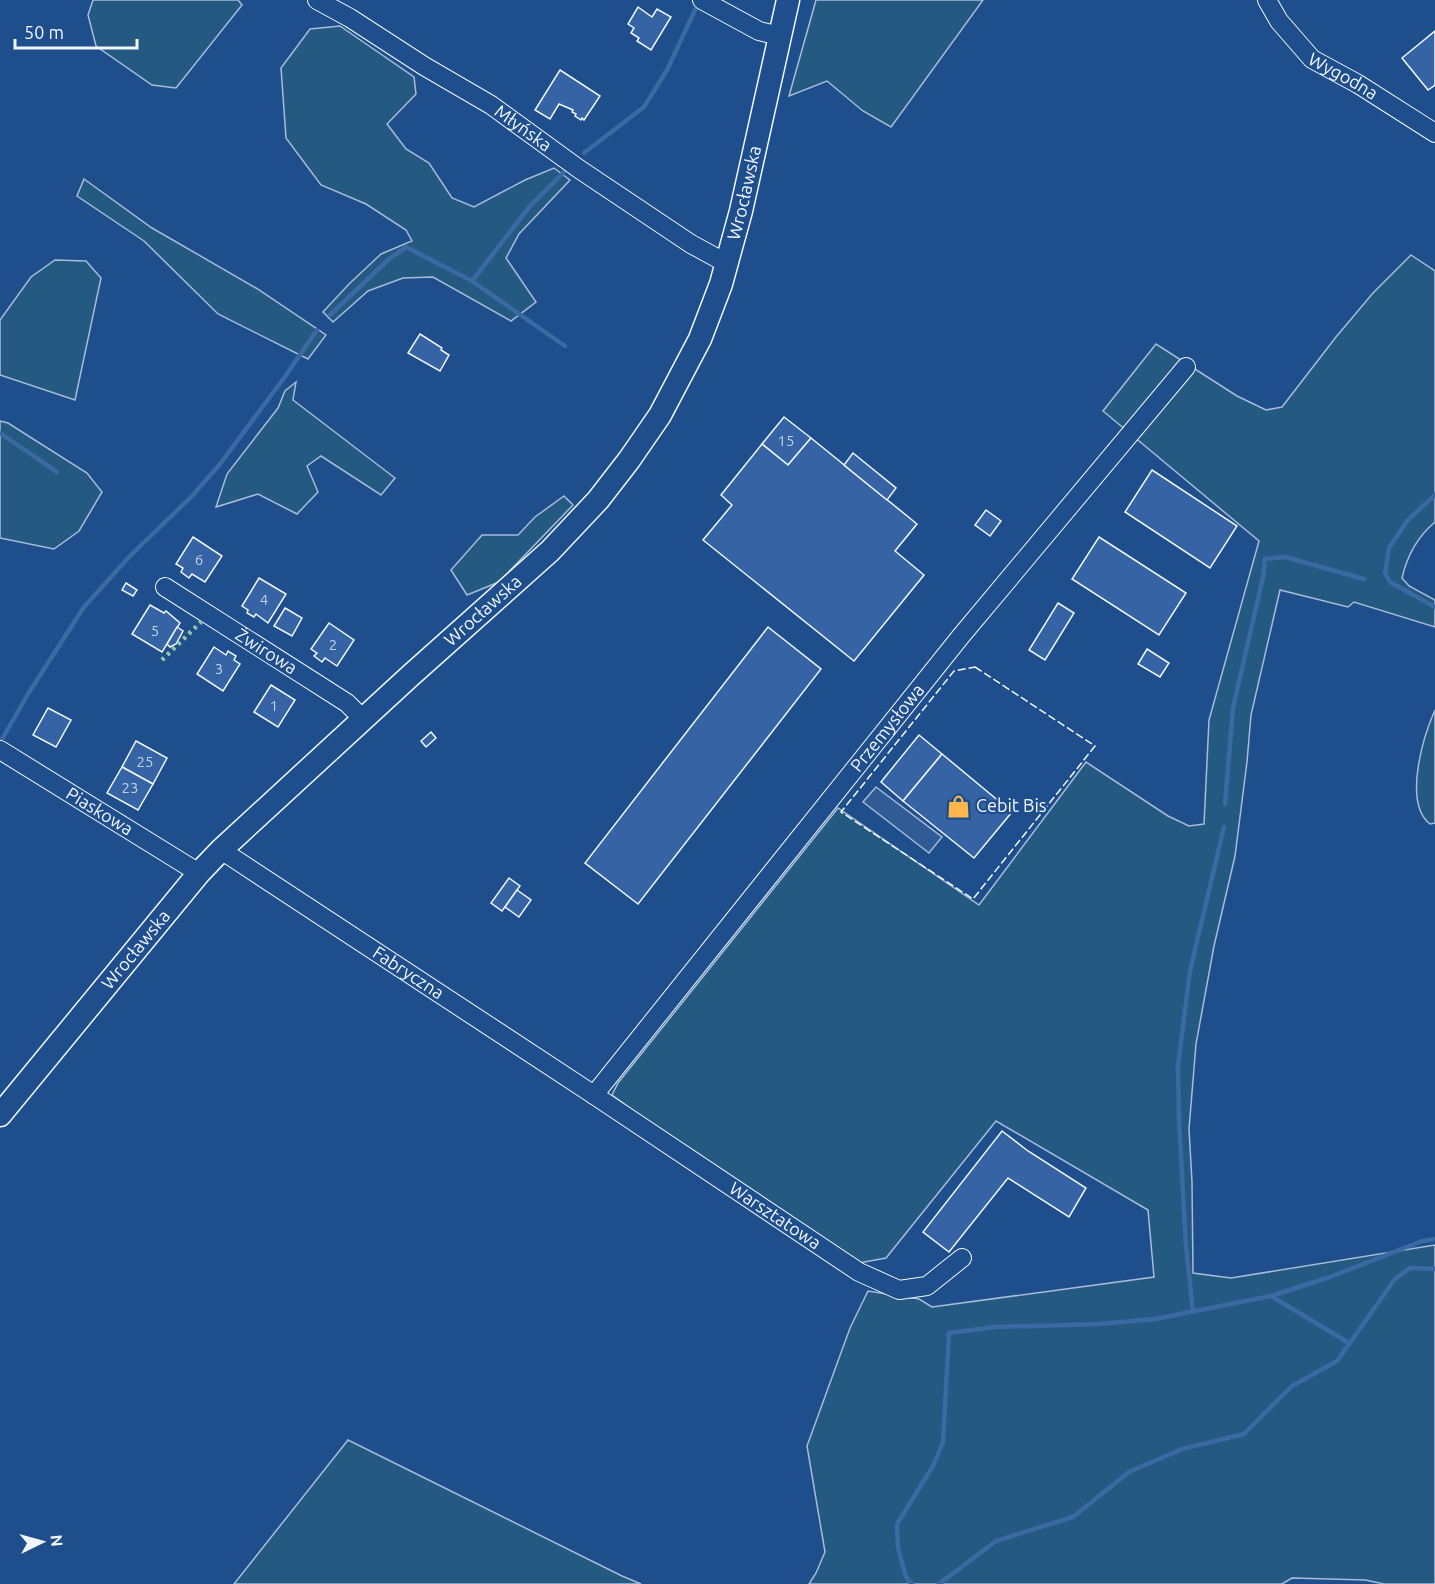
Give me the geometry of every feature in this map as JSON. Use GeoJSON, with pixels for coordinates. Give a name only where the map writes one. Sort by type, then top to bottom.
{"type":"FeatureCollection","features":[{"type":"Feature","properties":{"kind":"main road","name":"Wrocławska"},"geometry":{"type":"LineString","coordinates":[[0,1115],[220,850],[550,550],[598,500],[629,460],[676,386],[700,339],[741,211],[788,0]]}},
{"type":"Feature","properties":{"kind":"street","name":"Młyńska"},"geometry":{"type":"LineString","coordinates":[[316,0],[350,18],[424,66],[491,105],[579,169],[691,244],[726,263]]}},
{"type":"Feature","properties":{"kind":"street"},"geometry":{"type":"LineString","coordinates":[[702,0],[759,31],[780,36]]}},
{"type":"Feature","properties":{"kind":"street","name":"Wygodna"},"geometry":{"type":"LineString","coordinates":[[1267,0],[1279,21],[1312,59],[1358,84],[1435,133]]}},
{"type":"Feature","properties":{"kind":"street","name":"Przemysłowa"},"geometry":{"type":"LineString","coordinates":[[594,1095],[954,645],[1186,366]]}},
{"type":"Feature","properties":{"kind":"street","name":"Żwirowa"},"geometry":{"type":"LineString","coordinates":[[165,587],[346,703],[363,719]]}},
{"type":"Feature","properties":{"kind":"street","name":"Piaskowa"},"geometry":{"type":"LineString","coordinates":[[0,750],[199,873]]}},
{"type":"Feature","properties":{"kind":"street","name":"Fabryczna"},"geometry":{"type":"LineString","coordinates":[[220,850],[594,1095]]}},
{"type":"Feature","properties":{"kind":"street","name":"Warsztatowa"},"geometry":{"type":"LineString","coordinates":[[594,1095],[859,1272],[899,1290],[927,1286],[962,1258]]}},
{"type":"Feature","properties":{"kind":"shaded area"},"geometry":{"type":"Polygon","coordinates":[[[93,0],[238,0],[242,5],[176,88],[152,85],[96,46],[88,15],[93,0]]]}},
{"type":"Feature","properties":{"kind":"shaded area"},"geometry":{"type":"Polygon","coordinates":[[[816,0],[983,0],[891,127],[863,111],[827,81],[789,96],[816,0]]]}},
{"type":"Feature","properties":{"kind":"shaded area"},"geometry":{"type":"Polygon","coordinates":[[[340,26],[414,77],[416,94],[387,124],[406,149],[429,163],[452,198],[474,207],[525,180],[554,168],[570,180],[519,234],[506,258],[536,302],[511,321],[433,277],[403,278],[368,291],[333,322],[323,312],[381,254],[412,241],[406,230],[366,204],[321,185],[286,138],[281,68],[310,29],[340,26]]]}},
{"type":"Feature","properties":{"kind":"shaded area"},"geometry":{"type":"Polygon","coordinates":[[[84,179],[152,228],[256,288],[326,335],[308,359],[218,314],[144,241],[77,196],[84,179]]]}},
{"type":"Feature","properties":{"kind":"shaded area"},"geometry":{"type":"Polygon","coordinates":[[[1411,255],[1435,271],[1435,522],[1414,547],[1402,578],[1409,586],[1435,600],[1435,627],[1354,602],[1348,607],[1280,590],[1251,715],[1235,856],[1214,946],[1196,1044],[1189,1129],[1193,1273],[1231,1278],[1435,1245],[1435,1584],[1384,1584],[1365,1580],[1292,1578],[1282,1584],[809,1584],[825,1552],[807,1446],[850,1328],[868,1291],[919,1299],[932,1307],[1154,1277],[1148,1210],[996,1121],[886,1258],[859,1263],[612,1095],[618,1083],[838,808],[979,905],[1086,762],[1168,816],[1189,826],[1204,824],[1209,720],[1259,541],[1103,411],[1156,344],[1237,396],[1266,410],[1282,407],[1373,293],[1411,255]]]}},
{"type":"Feature","properties":{"kind":"shaded area"},"geometry":{"type":"Polygon","coordinates":[[[55,260],[86,261],[101,278],[75,400],[0,375],[0,320],[31,277],[55,260]]]}},
{"type":"Feature","properties":{"kind":"shaded area"},"geometry":{"type":"Polygon","coordinates":[[[296,382],[293,400],[395,478],[381,495],[321,456],[307,466],[318,492],[297,514],[258,494],[216,507],[227,474],[278,408],[285,391],[296,382]]]}},
{"type":"Feature","properties":{"kind":"shaded area"},"geometry":{"type":"Polygon","coordinates":[[[0,421],[8,423],[87,473],[102,492],[79,531],[54,549],[0,538],[0,421]]]}},
{"type":"Feature","properties":{"kind":"shaded area"},"geometry":{"type":"Polygon","coordinates":[[[564,496],[573,505],[499,582],[467,595],[451,570],[482,535],[518,535],[535,517],[564,496]]]}},
{"type":"Feature","properties":{"kind":"shaded area"},"geometry":{"type":"Polygon","coordinates":[[[1435,710],[1435,823],[1430,824],[1422,814],[1417,786],[1421,752],[1435,710]]]}},
{"type":"Feature","properties":{"kind":"shaded area"},"geometry":{"type":"Polygon","coordinates":[[[876,787],[942,837],[929,853],[863,802],[876,787]]]}},
{"type":"Feature","properties":{"kind":"shaded area"},"geometry":{"type":"Polygon","coordinates":[[[348,1440],[622,1576],[641,1584],[234,1584],[348,1440]]]}},
{"type":"Feature","properties":{"kind":"building"},"geometry":{"type":"Polygon","coordinates":[[[638,7],[652,17],[657,9],[671,17],[651,50],[637,41],[639,38],[631,33],[634,28],[628,24],[638,7]]]}},
{"type":"Feature","properties":{"kind":"building"},"geometry":{"type":"Polygon","coordinates":[[[1435,31],[1435,85],[1428,90],[1402,58],[1435,31]]]}},
{"type":"Feature","properties":{"kind":"building"},"geometry":{"type":"Polygon","coordinates":[[[560,70],[600,96],[584,120],[575,116],[573,110],[559,104],[550,119],[535,110],[560,70]]]}},
{"type":"Feature","properties":{"kind":"building"},"geometry":{"type":"Polygon","coordinates":[[[420,334],[449,355],[440,371],[408,353],[420,334]]]}},
{"type":"Feature","properties":{"kind":"building"},"geometry":{"type":"Polygon","coordinates":[[[784,417],[811,438],[788,465],[762,444],[784,417]]]}},
{"type":"Feature","properties":{"kind":"building"},"geometry":{"type":"Polygon","coordinates":[[[811,438],[917,524],[895,551],[924,575],[854,661],[703,540],[732,505],[721,495],[762,444],[788,465],[811,438]]]}},
{"type":"Feature","properties":{"kind":"building"},"geometry":{"type":"Polygon","coordinates":[[[853,453],[896,488],[887,500],[844,465],[853,453]]]}},
{"type":"Feature","properties":{"kind":"building"},"geometry":{"type":"Polygon","coordinates":[[[1152,470],[1237,526],[1210,568],[1125,512],[1152,470]]]}},
{"type":"Feature","properties":{"kind":"building"},"geometry":{"type":"Polygon","coordinates":[[[986,510],[1001,521],[990,536],[975,525],[986,510]]]}},
{"type":"Feature","properties":{"kind":"building"},"geometry":{"type":"Polygon","coordinates":[[[193,537],[222,556],[205,582],[192,574],[189,578],[181,572],[183,568],[176,564],[193,537]]]}},
{"type":"Feature","properties":{"kind":"building"},"geometry":{"type":"Polygon","coordinates":[[[1099,537],[1186,593],[1159,635],[1072,579],[1099,537]]]}},
{"type":"Feature","properties":{"kind":"building"},"geometry":{"type":"Polygon","coordinates":[[[259,578],[286,594],[268,623],[256,614],[254,617],[247,613],[248,610],[242,606],[259,578]]]}},
{"type":"Feature","properties":{"kind":"building"},"geometry":{"type":"Polygon","coordinates":[[[126,583],[137,590],[133,596],[122,590],[126,583]]]}},
{"type":"Feature","properties":{"kind":"building"},"geometry":{"type":"Polygon","coordinates":[[[1058,603],[1074,613],[1045,660],[1029,650],[1058,603]]]}},
{"type":"Feature","properties":{"kind":"building"},"geometry":{"type":"Polygon","coordinates":[[[150,605],[164,613],[166,611],[180,623],[162,652],[132,634],[150,605]]]}},
{"type":"Feature","properties":{"kind":"building"},"geometry":{"type":"Polygon","coordinates":[[[285,608],[302,618],[292,636],[274,626],[285,608]]]}},
{"type":"Feature","properties":{"kind":"building"},"geometry":{"type":"Polygon","coordinates":[[[329,623],[354,640],[337,666],[325,658],[322,662],[314,656],[317,653],[311,649],[329,623]]]}},
{"type":"Feature","properties":{"kind":"building"},"geometry":{"type":"Polygon","coordinates":[[[177,627],[183,631],[176,644],[170,647],[167,644],[177,627]]]}},
{"type":"Feature","properties":{"kind":"building"},"geometry":{"type":"Polygon","coordinates":[[[768,627],[821,669],[638,904],[585,863],[768,627]]]}},
{"type":"Feature","properties":{"kind":"building"},"geometry":{"type":"Polygon","coordinates":[[[214,647],[226,655],[228,651],[236,656],[234,660],[240,664],[223,691],[197,674],[214,647]]]}},
{"type":"Feature","properties":{"kind":"building"},"geometry":{"type":"Polygon","coordinates":[[[1147,649],[1169,663],[1160,677],[1138,664],[1147,649]]]}},
{"type":"Feature","properties":{"kind":"building"},"geometry":{"type":"Polygon","coordinates":[[[271,685],[295,700],[278,727],[254,712],[271,685]]]}},
{"type":"Feature","properties":{"kind":"building"},"geometry":{"type":"Polygon","coordinates":[[[48,708],[71,720],[56,747],[33,735],[48,708]]]}},
{"type":"Feature","properties":{"kind":"building"},"geometry":{"type":"Polygon","coordinates":[[[431,732],[436,738],[426,747],[421,741],[431,732]]]}},
{"type":"Feature","properties":{"kind":"building"},"geometry":{"type":"Polygon","coordinates":[[[919,735],[942,754],[903,801],[881,782],[919,735]]]}},
{"type":"Feature","properties":{"kind":"building"},"geometry":{"type":"Polygon","coordinates":[[[136,741],[167,758],[153,784],[122,767],[136,741]]]}},
{"type":"Feature","properties":{"kind":"building","name":"Cebit Bis"},"geometry":{"type":"Polygon","coordinates":[[[942,754],[1012,812],[974,858],[903,801],[942,754]]]}},
{"type":"Feature","properties":{"kind":"building"},"geometry":{"type":"Polygon","coordinates":[[[122,767],[153,784],[138,810],[107,793],[122,767]]]}},
{"type":"Feature","properties":{"kind":"building"},"geometry":{"type":"Polygon","coordinates":[[[509,878],[520,886],[502,911],[491,903],[509,878]]]}},
{"type":"Feature","properties":{"kind":"building"},"geometry":{"type":"Polygon","coordinates":[[[517,890],[531,900],[519,917],[505,907],[517,890]]]}},
{"type":"Feature","properties":{"kind":"building"},"geometry":{"type":"Polygon","coordinates":[[[1002,1131],[1028,1151],[1086,1188],[1069,1217],[1008,1178],[949,1252],[923,1232],[1002,1131]]]}},
{"type":"Feature","properties":{"kind":"waterway"},"geometry":{"type":"LineString","coordinates":[[584,153],[644,107],[667,70],[697,6]]}},
{"type":"Feature","properties":{"kind":"waterway"},"geometry":{"type":"LineString","coordinates":[[472,281],[530,206],[565,171]]}},
{"type":"Feature","properties":{"kind":"waterway"},"geometry":{"type":"LineString","coordinates":[[330,315],[389,259],[406,247],[472,281],[565,346]]}},
{"type":"Feature","properties":{"kind":"waterway"},"geometry":{"type":"LineString","coordinates":[[1,741],[84,607],[129,557],[193,495],[220,464],[317,330]]}},
{"type":"Feature","properties":{"kind":"waterway"},"geometry":{"type":"LineString","coordinates":[[0,433],[57,472]]}},
{"type":"Feature","properties":{"kind":"waterway"},"geometry":{"type":"LineString","coordinates":[[1435,495],[1407,521],[1389,548],[1385,573],[1390,582],[1435,607]]}},
{"type":"Feature","properties":{"kind":"waterway"},"geometry":{"type":"LineString","coordinates":[[1225,804],[1233,708],[1263,577],[1265,559],[1285,557],[1364,579]]}},
{"type":"Feature","properties":{"kind":"waterway"},"geometry":{"type":"LineString","coordinates":[[1193,1312],[1186,1246],[1178,1066],[1190,971],[1224,827]]}},
{"type":"Feature","properties":{"kind":"waterway"},"geometry":{"type":"LineString","coordinates":[[1271,1296],[1330,1277],[1422,1241],[1435,1239]]}},
{"type":"Feature","properties":{"kind":"waterway"},"geometry":{"type":"LineString","coordinates":[[939,1584],[996,1541],[1073,1517],[1129,1472],[1182,1449],[1244,1434],[1292,1386],[1337,1361],[1395,1279],[1410,1268],[1435,1269]]}},
{"type":"Feature","properties":{"kind":"waterway"},"geometry":{"type":"LineString","coordinates":[[912,1584],[906,1577],[898,1548],[897,1524],[933,1466],[943,1442],[949,1333],[995,1327],[1098,1324],[1155,1319],[1271,1296],[1349,1343]]}},
{"type":"Feature","properties":{"kind":"hedge"},"geometry":{"type":"LineString","coordinates":[[162,660],[201,622]]}},
{"type":"Feature","properties":{"kind":"fence"},"geometry":{"type":"LineString","coordinates":[[975,667],[1095,746],[973,899],[841,812],[954,671],[975,667]]}},
{"type":"Feature","properties":{"kind":"place","name":"Cebit Bis"},"geometry":{"type":"Point","coordinates":[958,806]}}]}
